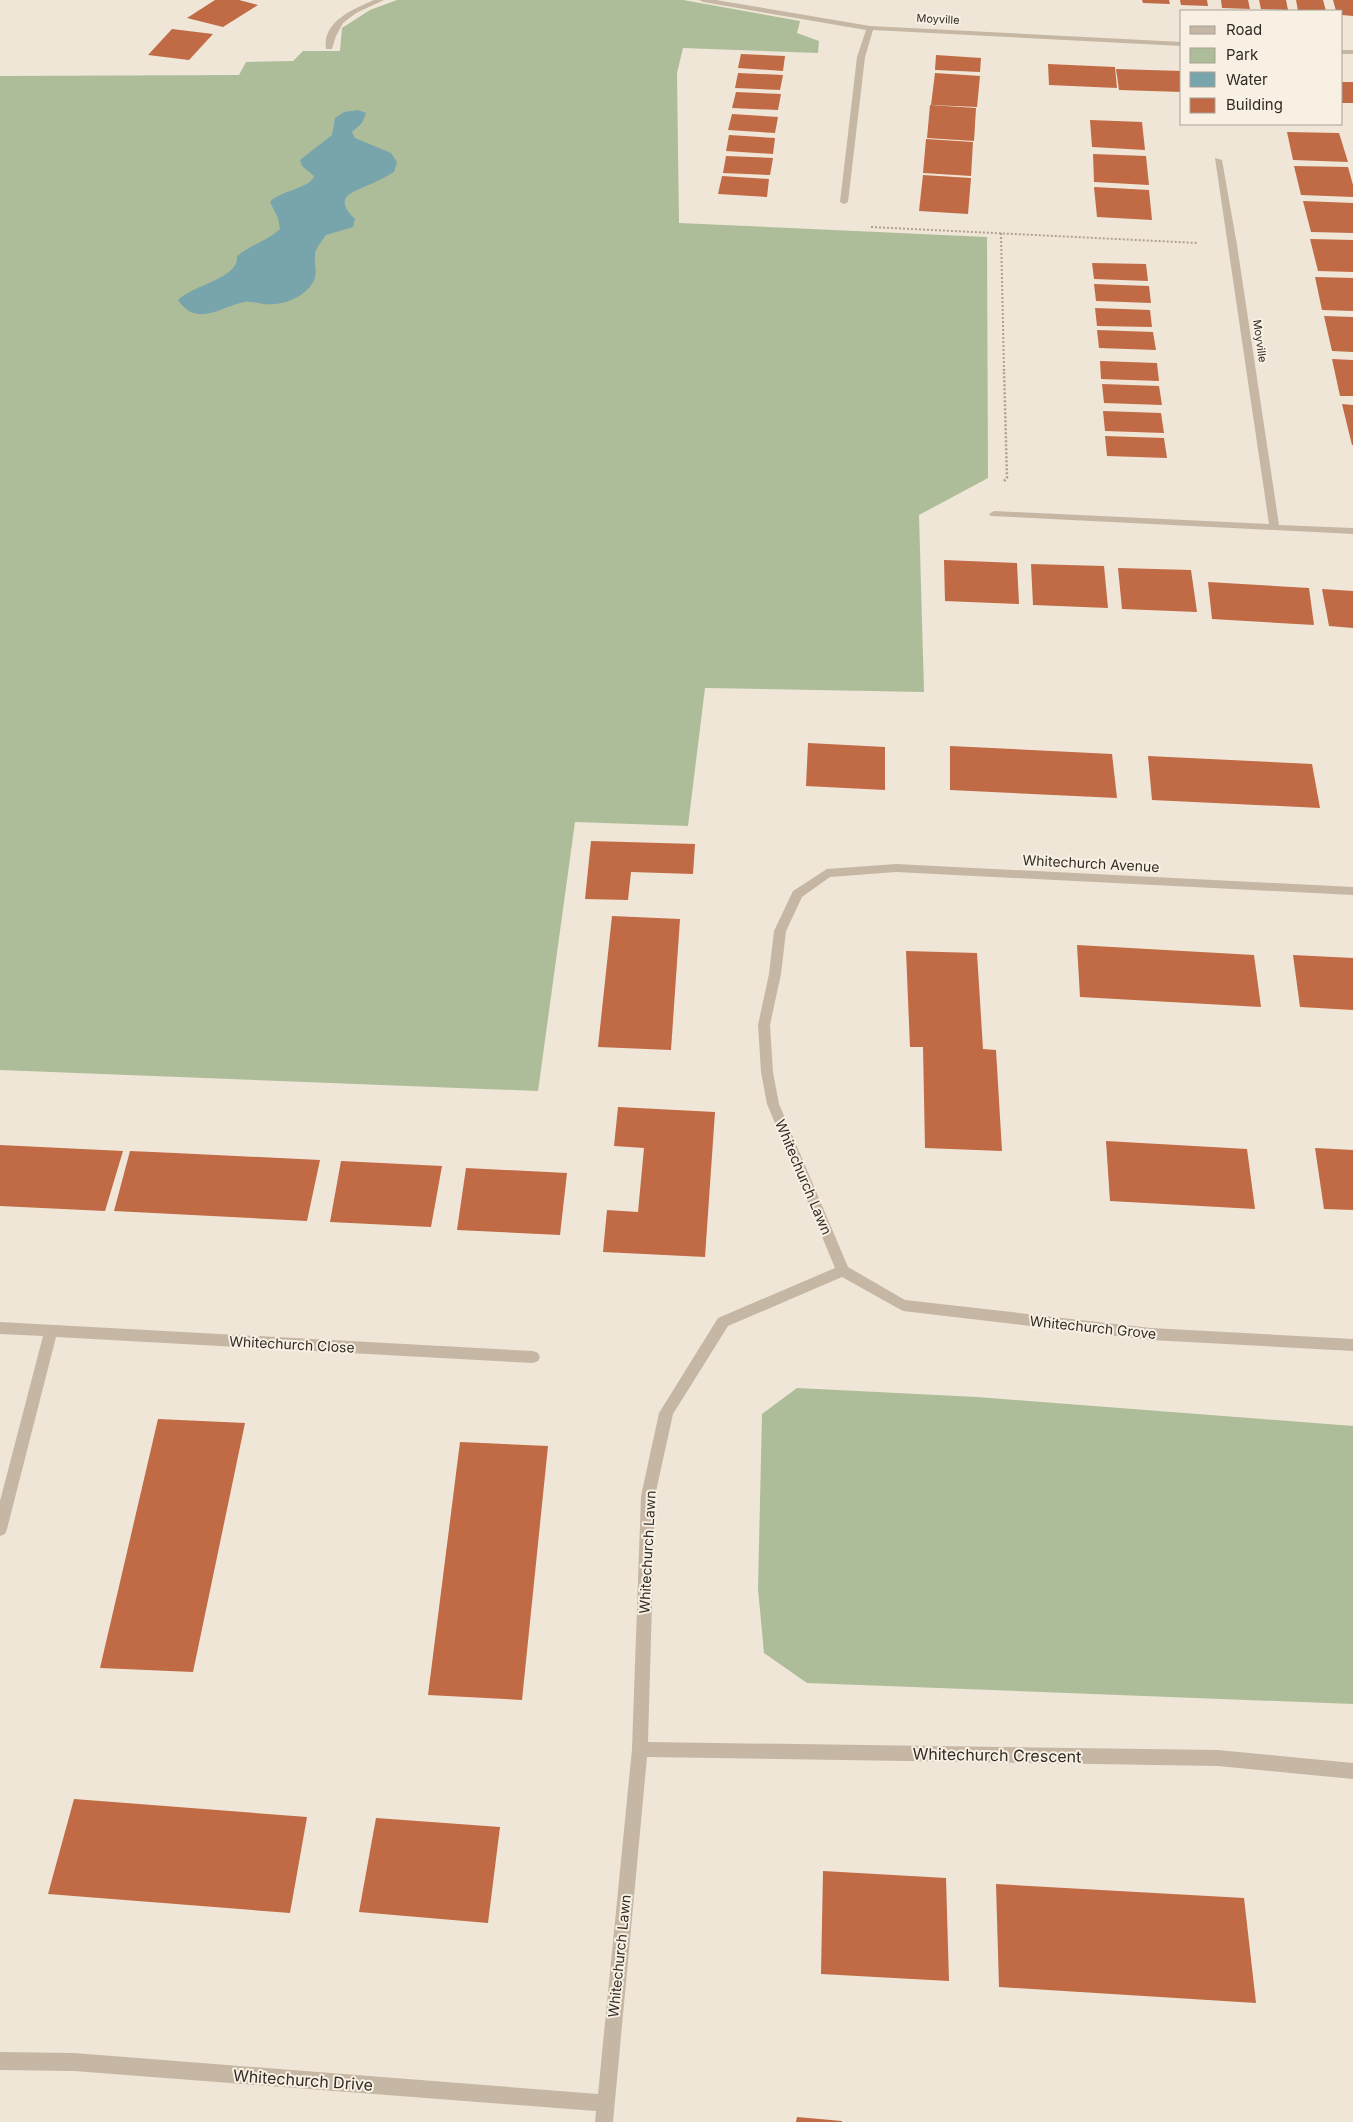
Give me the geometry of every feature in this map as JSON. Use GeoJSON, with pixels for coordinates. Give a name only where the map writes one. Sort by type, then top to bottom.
{"type":"FeatureCollection","features":[{"type":"Feature","properties":{"kind":"street"},"geometry":{"type":"LineString","coordinates":[[329,47],[332,31],[344,16],[380,0]]}},
{"type":"Feature","properties":{"kind":"street","name":"Moyville"},"geometry":{"type":"LineString","coordinates":[[703,0],[870,28],[1180,44]]}},
{"type":"Feature","properties":{"kind":"street"},"geometry":{"type":"LineString","coordinates":[[754,9],[759,0]]}},
{"type":"Feature","properties":{"kind":"street"},"geometry":{"type":"LineString","coordinates":[[844,202],[861,57],[870,28]]}},
{"type":"Feature","properties":{"kind":"street","name":"Moyville"},"geometry":{"type":"LineString","coordinates":[[1218,160],[1233,245],[1274,526]]}},
{"type":"Feature","properties":{"kind":"street"},"geometry":{"type":"LineString","coordinates":[[994,514],[1353,531]]}},
{"type":"Feature","properties":{"kind":"street","name":"Whitechurch Avenue"},"geometry":{"type":"LineString","coordinates":[[828,872],[896,868],[1353,891]]}},
{"type":"Feature","properties":{"kind":"street","name":"Whitechurch Lawn"},"geometry":{"type":"LineString","coordinates":[[604,2122],[640,1749],[648,1496],[666,1413],[723,1322],[843,1271],[773,1104],[767,1072],[764,1025],[775,974],[780,931],[797,894],[828,872]]}},
{"type":"Feature","properties":{"kind":"street","name":"Whitechurch Grove"},"geometry":{"type":"LineString","coordinates":[[843,1271],[903,1305],[1151,1334],[1353,1345]]}},
{"type":"Feature","properties":{"kind":"street","name":"Whitechurch Close"},"geometry":{"type":"LineString","coordinates":[[0,1328],[533,1357]]}},
{"type":"Feature","properties":{"kind":"street"},"geometry":{"type":"LineString","coordinates":[[0,1529],[51,1331]]}},
{"type":"Feature","properties":{"kind":"street","name":"Whitechurch Crescent"},"geometry":{"type":"LineString","coordinates":[[640,1749],[1218,1758],[1353,1771]]}},
{"type":"Feature","properties":{"kind":"street","name":"Whitechurch Drive"},"geometry":{"type":"LineString","coordinates":[[0,2061],[74,2062],[605,2103]]}},
{"type":"Feature","properties":{"kind":"path"},"geometry":{"type":"LineString","coordinates":[[871,227],[1204,244]]}},
{"type":"Feature","properties":{"kind":"path"},"geometry":{"type":"LineString","coordinates":[[1000,485],[1007,478],[1001,233]]}},
{"type":"Feature","properties":{"kind":"green space"},"geometry":{"type":"Polygon","coordinates":[[[397,0],[683,0],[800,21],[797,33],[819,41],[818,53],[683,48],[677,73],[679,223],[987,237],[988,478],[919,515],[924,692],[705,688],[688,826],[575,822],[538,1091],[0,1070],[0,76],[239,75],[246,62],[293,61],[303,51],[340,51],[342,28],[370,10],[397,0]]]}},
{"type":"Feature","properties":{"kind":"green space"},"geometry":{"type":"Polygon","coordinates":[[[797,1388],[977,1397],[1353,1426],[1353,1704],[807,1683],[764,1653],[758,1589],[762,1414],[797,1388]]]}},
{"type":"Feature","properties":{"kind":"water"},"geometry":{"type":"Polygon","coordinates":[[[358,110],[366,113],[362,123],[352,132],[355,138],[391,153],[397,162],[394,172],[353,192],[345,200],[348,211],[355,219],[353,227],[326,235],[315,253],[316,272],[309,288],[294,299],[276,304],[244,302],[218,311],[201,314],[193,313],[185,308],[178,300],[223,276],[236,264],[237,256],[280,229],[278,218],[270,202],[307,184],[311,180],[314,176],[302,166],[300,160],[332,135],[335,118],[344,112],[358,110]]]}},
{"type":"Feature","properties":{"kind":"building"},"geometry":{"type":"Polygon","coordinates":[[[215,0],[239,0],[258,5],[223,27],[187,18],[215,0]]]}},
{"type":"Feature","properties":{"kind":"building"},"geometry":{"type":"Polygon","coordinates":[[[1142,0],[1169,0],[1170,4],[1143,3],[1142,0]]]}},
{"type":"Feature","properties":{"kind":"building"},"geometry":{"type":"Polygon","coordinates":[[[1180,0],[1207,0],[1208,6],[1181,5],[1180,0]]]}},
{"type":"Feature","properties":{"kind":"building"},"geometry":{"type":"Polygon","coordinates":[[[1221,0],[1248,0],[1250,9],[1222,8],[1221,0]]]}},
{"type":"Feature","properties":{"kind":"building"},"geometry":{"type":"Polygon","coordinates":[[[1259,0],[1286,0],[1288,10],[1261,9],[1259,0]]]}},
{"type":"Feature","properties":{"kind":"building"},"geometry":{"type":"Polygon","coordinates":[[[1296,0],[1323,0],[1326,10],[1298,10],[1296,0]]]}},
{"type":"Feature","properties":{"kind":"building"},"geometry":{"type":"Polygon","coordinates":[[[1333,0],[1353,0],[1353,16],[1343,15],[1343,10],[1336,10],[1333,0]]]}},
{"type":"Feature","properties":{"kind":"building"},"geometry":{"type":"Polygon","coordinates":[[[172,29],[213,34],[189,60],[148,55],[172,29]]]}},
{"type":"Feature","properties":{"kind":"building"},"geometry":{"type":"Polygon","coordinates":[[[741,54],[785,56],[783,71],[738,68],[741,54]]]}},
{"type":"Feature","properties":{"kind":"building"},"geometry":{"type":"Polygon","coordinates":[[[936,55],[981,58],[980,72],[935,70],[936,55]]]}},
{"type":"Feature","properties":{"kind":"building"},"geometry":{"type":"Polygon","coordinates":[[[1048,64],[1115,67],[1117,88],[1049,85],[1048,64]]]}},
{"type":"Feature","properties":{"kind":"building"},"geometry":{"type":"Polygon","coordinates":[[[1116,69],[1180,71],[1180,92],[1119,90],[1116,69]]]}},
{"type":"Feature","properties":{"kind":"building"},"geometry":{"type":"Polygon","coordinates":[[[738,73],[783,75],[780,90],[735,88],[738,73]]]}},
{"type":"Feature","properties":{"kind":"building"},"geometry":{"type":"Polygon","coordinates":[[[935,73],[980,76],[977,107],[931,105],[935,73]]]}},
{"type":"Feature","properties":{"kind":"building"},"geometry":{"type":"Polygon","coordinates":[[[1343,82],[1353,82],[1353,103],[1343,103],[1343,82]]]}},
{"type":"Feature","properties":{"kind":"building"},"geometry":{"type":"Polygon","coordinates":[[[736,92],[781,94],[778,110],[732,108],[736,92]]]}},
{"type":"Feature","properties":{"kind":"building"},"geometry":{"type":"Polygon","coordinates":[[[930,105],[976,108],[974,141],[927,138],[930,105]]]}},
{"type":"Feature","properties":{"kind":"building"},"geometry":{"type":"Polygon","coordinates":[[[732,114],[778,117],[775,133],[728,130],[732,114]]]}},
{"type":"Feature","properties":{"kind":"building"},"geometry":{"type":"Polygon","coordinates":[[[1090,120],[1142,122],[1145,150],[1092,147],[1090,120]]]}},
{"type":"Feature","properties":{"kind":"building"},"geometry":{"type":"Polygon","coordinates":[[[1287,132],[1339,133],[1348,162],[1293,160],[1287,132]]]}},
{"type":"Feature","properties":{"kind":"building"},"geometry":{"type":"Polygon","coordinates":[[[729,135],[775,138],[773,154],[726,151],[729,135]]]}},
{"type":"Feature","properties":{"kind":"building"},"geometry":{"type":"Polygon","coordinates":[[[926,139],[973,142],[971,176],[923,173],[926,139]]]}},
{"type":"Feature","properties":{"kind":"building"},"geometry":{"type":"Polygon","coordinates":[[[1093,154],[1146,156],[1149,185],[1094,182],[1093,154]]]}},
{"type":"Feature","properties":{"kind":"building"},"geometry":{"type":"Polygon","coordinates":[[[726,156],[773,158],[770,175],[723,173],[726,156]]]}},
{"type":"Feature","properties":{"kind":"building"},"geometry":{"type":"Polygon","coordinates":[[[1294,166],[1348,167],[1353,185],[1353,197],[1301,195],[1294,166]]]}},
{"type":"Feature","properties":{"kind":"building"},"geometry":{"type":"Polygon","coordinates":[[[923,175],[971,178],[968,214],[919,211],[923,175]]]}},
{"type":"Feature","properties":{"kind":"building"},"geometry":{"type":"Polygon","coordinates":[[[722,176],[769,179],[767,197],[718,194],[722,176]]]}},
{"type":"Feature","properties":{"kind":"building"},"geometry":{"type":"Polygon","coordinates":[[[1094,187],[1149,190],[1152,220],[1097,217],[1094,187]]]}},
{"type":"Feature","properties":{"kind":"building"},"geometry":{"type":"Polygon","coordinates":[[[1303,201],[1353,203],[1353,233],[1311,232],[1303,201]]]}},
{"type":"Feature","properties":{"kind":"building"},"geometry":{"type":"Polygon","coordinates":[[[1310,239],[1353,240],[1353,272],[1318,271],[1310,239]]]}},
{"type":"Feature","properties":{"kind":"building"},"geometry":{"type":"Polygon","coordinates":[[[1092,263],[1146,264],[1148,281],[1094,279],[1092,263]]]}},
{"type":"Feature","properties":{"kind":"building"},"geometry":{"type":"Polygon","coordinates":[[[1315,277],[1353,278],[1353,311],[1322,310],[1315,277]]]}},
{"type":"Feature","properties":{"kind":"building"},"geometry":{"type":"Polygon","coordinates":[[[1094,284],[1149,286],[1151,303],[1096,301],[1094,284]]]}},
{"type":"Feature","properties":{"kind":"building"},"geometry":{"type":"Polygon","coordinates":[[[1095,308],[1150,310],[1152,327],[1097,326],[1095,308]]]}},
{"type":"Feature","properties":{"kind":"building"},"geometry":{"type":"Polygon","coordinates":[[[1324,316],[1353,317],[1353,352],[1332,351],[1324,316]]]}},
{"type":"Feature","properties":{"kind":"building"},"geometry":{"type":"Polygon","coordinates":[[[1097,330],[1153,332],[1156,350],[1099,348],[1097,330]]]}},
{"type":"Feature","properties":{"kind":"building"},"geometry":{"type":"Polygon","coordinates":[[[1332,359],[1353,360],[1353,396],[1340,396],[1332,359]]]}},
{"type":"Feature","properties":{"kind":"building"},"geometry":{"type":"Polygon","coordinates":[[[1100,361],[1157,363],[1159,381],[1101,379],[1100,361]]]}},
{"type":"Feature","properties":{"kind":"building"},"geometry":{"type":"Polygon","coordinates":[[[1102,384],[1159,386],[1162,405],[1104,403],[1102,384]]]}},
{"type":"Feature","properties":{"kind":"building"},"geometry":{"type":"Polygon","coordinates":[[[1342,404],[1353,405],[1353,445],[1352,445],[1342,404]]]}},
{"type":"Feature","properties":{"kind":"building"},"geometry":{"type":"Polygon","coordinates":[[[1103,411],[1161,413],[1164,433],[1105,431],[1103,411]]]}},
{"type":"Feature","properties":{"kind":"building"},"geometry":{"type":"Polygon","coordinates":[[[1105,436],[1164,438],[1167,458],[1107,456],[1105,436]]]}},
{"type":"Feature","properties":{"kind":"building"},"geometry":{"type":"Polygon","coordinates":[[[944,560],[1017,563],[1019,604],[945,601],[944,560]]]}},
{"type":"Feature","properties":{"kind":"building"},"geometry":{"type":"Polygon","coordinates":[[[1031,564],[1104,566],[1108,608],[1033,605],[1031,564]]]}},
{"type":"Feature","properties":{"kind":"building"},"geometry":{"type":"Polygon","coordinates":[[[1118,568],[1191,570],[1197,612],[1122,609],[1118,568]]]}},
{"type":"Feature","properties":{"kind":"building"},"geometry":{"type":"Polygon","coordinates":[[[1208,582],[1309,588],[1314,625],[1212,619],[1208,582]]]}},
{"type":"Feature","properties":{"kind":"building"},"geometry":{"type":"Polygon","coordinates":[[[1322,589],[1353,591],[1353,628],[1329,626],[1322,589]]]}},
{"type":"Feature","properties":{"kind":"building"},"geometry":{"type":"Polygon","coordinates":[[[808,743],[885,747],[885,790],[806,786],[808,743]]]}},
{"type":"Feature","properties":{"kind":"building"},"geometry":{"type":"Polygon","coordinates":[[[950,746],[1112,754],[1117,798],[950,790],[950,746]]]}},
{"type":"Feature","properties":{"kind":"building"},"geometry":{"type":"Polygon","coordinates":[[[1148,756],[1312,764],[1320,808],[1152,800],[1148,756]]]}},
{"type":"Feature","properties":{"kind":"building"},"geometry":{"type":"Polygon","coordinates":[[[591,841],[695,844],[693,874],[631,872],[628,900],[585,899],[591,841]]]}},
{"type":"Feature","properties":{"kind":"building"},"geometry":{"type":"Polygon","coordinates":[[[612,916],[680,919],[671,1050],[598,1047],[612,916]]]}},
{"type":"Feature","properties":{"kind":"building"},"geometry":{"type":"Polygon","coordinates":[[[1077,945],[1254,955],[1261,1007],[1080,997],[1077,945]]]}},
{"type":"Feature","properties":{"kind":"building"},"geometry":{"type":"Polygon","coordinates":[[[906,951],[977,953],[983,1049],[996,1050],[1002,1151],[925,1148],[923,1047],[910,1047],[906,951]]]}},
{"type":"Feature","properties":{"kind":"building"},"geometry":{"type":"Polygon","coordinates":[[[1293,955],[1353,958],[1353,1010],[1300,1007],[1293,955]]]}},
{"type":"Feature","properties":{"kind":"building"},"geometry":{"type":"Polygon","coordinates":[[[618,1107],[715,1112],[705,1257],[603,1252],[607,1210],[638,1212],[644,1148],[614,1146],[618,1107]]]}},
{"type":"Feature","properties":{"kind":"building"},"geometry":{"type":"Polygon","coordinates":[[[1106,1141],[1247,1149],[1255,1209],[1110,1201],[1106,1141]]]}},
{"type":"Feature","properties":{"kind":"building"},"geometry":{"type":"Polygon","coordinates":[[[0,1145],[123,1151],[105,1211],[0,1206],[0,1145]]]}},
{"type":"Feature","properties":{"kind":"building"},"geometry":{"type":"Polygon","coordinates":[[[1315,1148],[1353,1150],[1353,1210],[1324,1209],[1315,1148]]]}},
{"type":"Feature","properties":{"kind":"building"},"geometry":{"type":"Polygon","coordinates":[[[130,1151],[320,1160],[307,1221],[114,1211],[130,1151]]]}},
{"type":"Feature","properties":{"kind":"building"},"geometry":{"type":"Polygon","coordinates":[[[341,1161],[442,1166],[431,1227],[330,1222],[341,1161]]]}},
{"type":"Feature","properties":{"kind":"building"},"geometry":{"type":"Polygon","coordinates":[[[466,1168],[567,1173],[560,1235],[457,1230],[466,1168]]]}},
{"type":"Feature","properties":{"kind":"building"},"geometry":{"type":"Polygon","coordinates":[[[158,1419],[245,1423],[193,1672],[100,1668],[158,1419]]]}},
{"type":"Feature","properties":{"kind":"building"},"geometry":{"type":"Polygon","coordinates":[[[460,1442],[548,1446],[522,1700],[428,1695],[460,1442]]]}},
{"type":"Feature","properties":{"kind":"building"},"geometry":{"type":"Polygon","coordinates":[[[74,1799],[307,1817],[290,1913],[48,1894],[74,1799]]]}},
{"type":"Feature","properties":{"kind":"building"},"geometry":{"type":"Polygon","coordinates":[[[376,1818],[500,1827],[488,1923],[359,1912],[376,1818]]]}},
{"type":"Feature","properties":{"kind":"building"},"geometry":{"type":"Polygon","coordinates":[[[823,1871],[946,1878],[949,1981],[821,1974],[823,1871]]]}},
{"type":"Feature","properties":{"kind":"building"},"geometry":{"type":"Polygon","coordinates":[[[996,1884],[1244,1898],[1256,2003],[999,1987],[996,1884]]]}},
{"type":"Feature","properties":{"kind":"building"},"geometry":{"type":"Polygon","coordinates":[[[797,2117],[842,2121],[842,2122],[796,2122],[797,2117]]]}}]}
